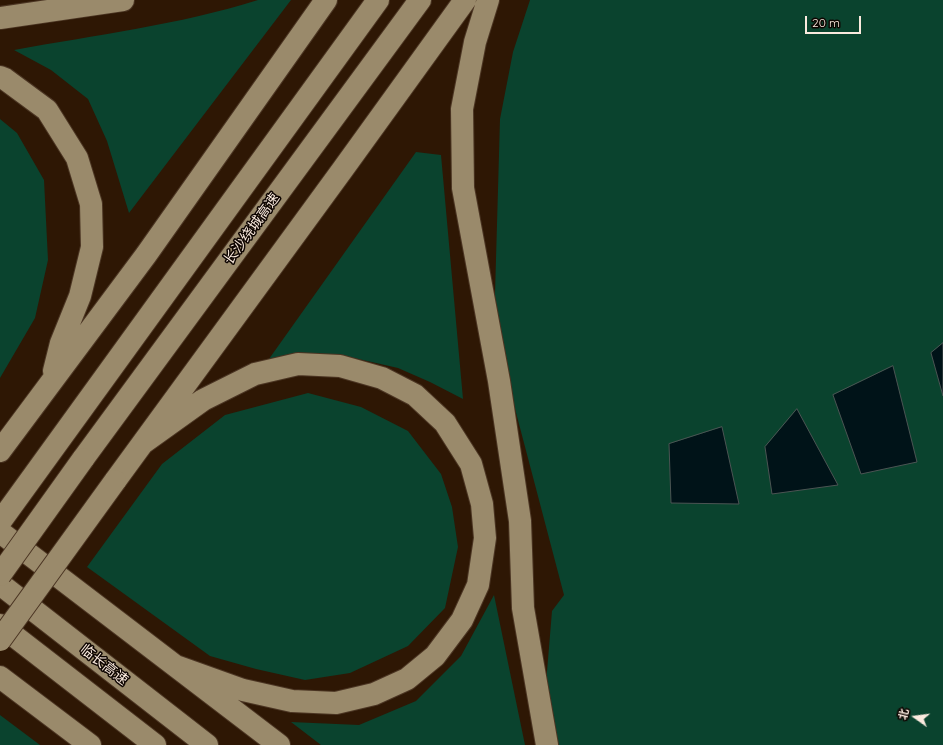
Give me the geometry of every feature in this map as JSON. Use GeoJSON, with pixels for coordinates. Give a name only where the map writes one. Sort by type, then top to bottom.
{"type":"FeatureCollection","features":[{"type":"Feature","properties":{"kind":"highway"},"geometry":{"type":"LineString","coordinates":[[0,18],[123,0]]}},
{"type":"Feature","properties":{"kind":"highway"},"geometry":{"type":"LineString","coordinates":[[0,451],[146,254],[326,0]]}},
{"type":"Feature","properties":{"kind":"highway"},"geometry":{"type":"LineString","coordinates":[[0,522],[378,0]]}},
{"type":"Feature","properties":{"kind":"highway","name":"长沙绕城高速"},"geometry":{"type":"LineString","coordinates":[[0,575],[83,459],[420,0]]}},
{"type":"Feature","properties":{"kind":"highway"},"geometry":{"type":"LineString","coordinates":[[0,640],[465,0]]}},
{"type":"Feature","properties":{"kind":"highway"},"geometry":{"type":"LineString","coordinates":[[488,0],[475,42],[462,109],[463,188],[502,396],[520,521],[523,608],[547,745]]}},
{"type":"Feature","properties":{"kind":"highway"},"geometry":{"type":"LineString","coordinates":[[0,77],[5,79],[47,110],[77,158],[91,204],[92,247],[80,296],[62,343],[51,382]]}},
{"type":"Feature","properties":{"kind":"highway"},"geometry":{"type":"LineString","coordinates":[[143,443],[203,400],[255,374],[298,364],[340,366],[382,378],[415,395],[444,423],[472,464],[482,504],[485,538],[478,585],[462,620],[435,656],[408,678],[374,694],[336,702],[292,701],[243,690],[176,666]]}},
{"type":"Feature","properties":{"kind":"highway"},"geometry":{"type":"LineString","coordinates":[[0,532],[279,745]]}},
{"type":"Feature","properties":{"kind":"highway","name":"临长高速"},"geometry":{"type":"LineString","coordinates":[[0,584],[207,745]]}},
{"type":"Feature","properties":{"kind":"highway"},"geometry":{"type":"LineString","coordinates":[[0,625],[155,745]]}},
{"type":"Feature","properties":{"kind":"highway"},"geometry":{"type":"LineString","coordinates":[[0,677],[90,745]]}},
{"type":"Feature","properties":{"kind":"green space"},"geometry":{"type":"Polygon","coordinates":[[[258,0],[291,0],[129,213],[107,141],[88,99],[51,70],[14,50],[167,23],[228,9],[258,0]]]}},
{"type":"Feature","properties":{"kind":"green space"},"geometry":{"type":"Polygon","coordinates":[[[530,0],[943,0],[943,745],[547,745],[543,720],[552,611],[564,595],[494,329],[500,119],[513,52],[530,0]]]}},
{"type":"Feature","properties":{"kind":"green space"},"geometry":{"type":"Polygon","coordinates":[[[0,119],[17,133],[44,180],[48,260],[35,318],[0,378],[0,119]]]}},
{"type":"Feature","properties":{"kind":"green space"},"geometry":{"type":"Polygon","coordinates":[[[416,152],[441,155],[463,399],[398,368],[354,358],[264,366],[416,152]]]}},
{"type":"Feature","properties":{"kind":"green space"},"geometry":{"type":"Polygon","coordinates":[[[308,393],[361,407],[408,431],[441,474],[452,507],[458,547],[445,608],[408,646],[350,673],[305,680],[256,669],[210,656],[87,567],[162,464],[225,415],[308,393]]]}},
{"type":"Feature","properties":{"kind":"green space"},"geometry":{"type":"Polygon","coordinates":[[[494,595],[525,745],[321,745],[291,722],[359,725],[416,701],[461,656],[494,595]]]}},
{"type":"Feature","properties":{"kind":"green space"},"geometry":{"type":"Polygon","coordinates":[[[0,715],[40,745],[0,745],[0,715]]]}},
{"type":"Feature","properties":{"kind":"shaded area"},"geometry":{"type":"Polygon","coordinates":[[[943,343],[943,396],[931,353],[943,343]]]}},
{"type":"Feature","properties":{"kind":"shaded area"},"geometry":{"type":"Polygon","coordinates":[[[893,366],[917,462],[861,474],[833,395],[893,366]]]}},
{"type":"Feature","properties":{"kind":"shaded area"},"geometry":{"type":"Polygon","coordinates":[[[797,409],[838,485],[772,494],[765,447],[797,409]]]}},
{"type":"Feature","properties":{"kind":"shaded area"},"geometry":{"type":"Polygon","coordinates":[[[722,427],[739,504],[671,503],[669,444],[722,427]]]}}]}
